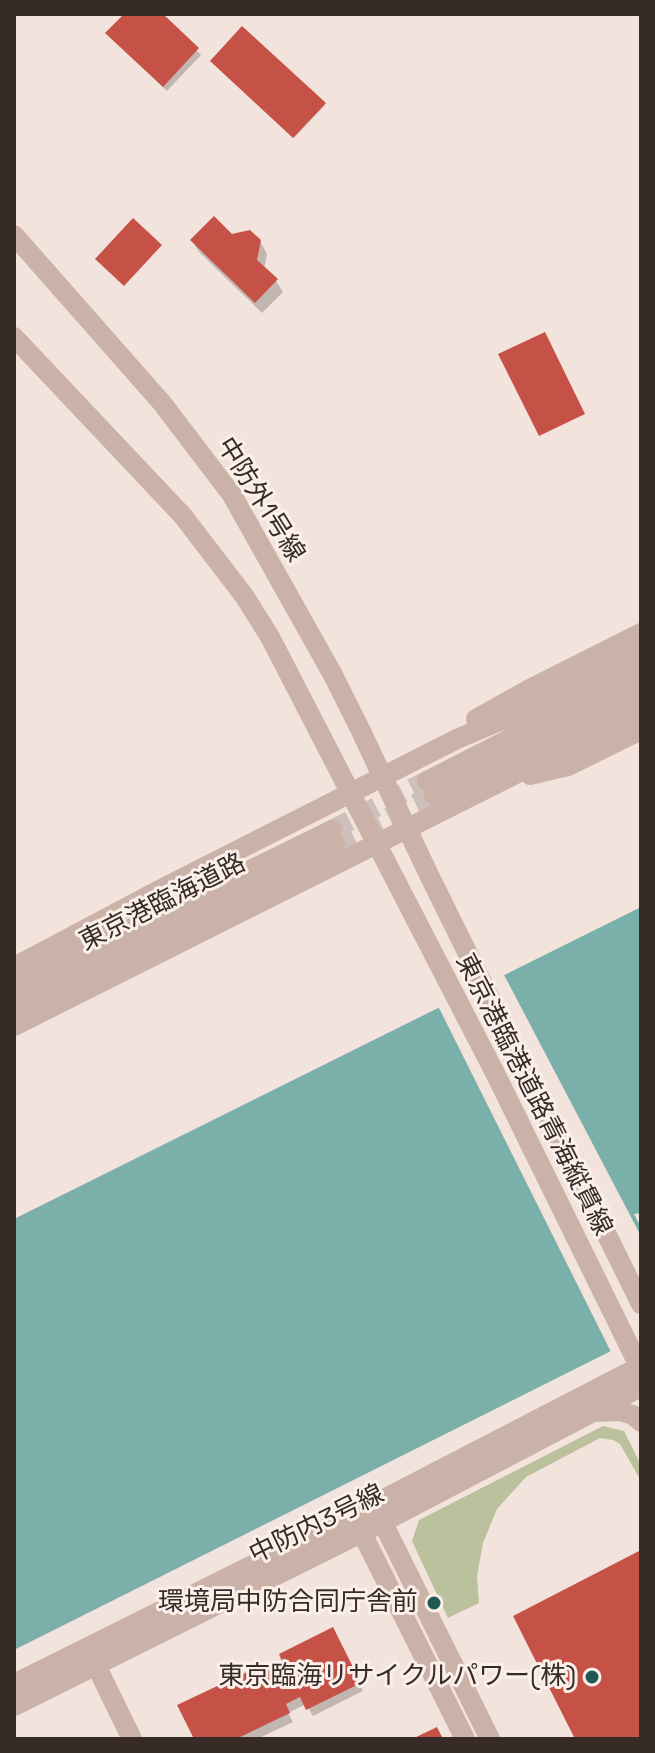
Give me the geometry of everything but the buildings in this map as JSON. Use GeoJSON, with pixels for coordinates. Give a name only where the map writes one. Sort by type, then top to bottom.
{"type":"FeatureCollection","features":[{"type":"Feature","properties":{"kind":"street","name":"中防外1号線"},"geometry":{"type":"LineString","coordinates":[[14,235],[162,403],[232,495],[333,675],[406,829]]}},
{"type":"Feature","properties":{"kind":"street"},"geometry":{"type":"LineString","coordinates":[[14,337],[183,516],[245,597],[291,675],[377,844]]}},
{"type":"Feature","properties":{"kind":"street"},"geometry":{"type":"LineString","coordinates":[[457,739],[470,724],[485,714],[641,633]]}},
{"type":"Feature","properties":{"kind":"street"},"geometry":{"type":"LineString","coordinates":[[14,967],[457,739],[547,701],[641,653]]}},
{"type":"Feature","properties":{"kind":"street"},"geometry":{"type":"LineString","coordinates":[[641,672],[430,788],[641,692]]}},
{"type":"Feature","properties":{"kind":"street"},"geometry":{"type":"LineString","coordinates":[[14,1026],[641,711]]}},
{"type":"Feature","properties":{"kind":"street"},"geometry":{"type":"LineString","coordinates":[[499,782],[568,766],[641,730]]}},
{"type":"Feature","properties":{"kind":"street","name":"東京港臨港道路青海縦貫線"},"geometry":{"type":"LineString","coordinates":[[406,829],[641,1304]]}},
{"type":"Feature","properties":{"kind":"street","name":"東京港臨海道路"},"geometry":{"type":"LineString","coordinates":[[14,986],[334,837],[14,1008]]}},
{"type":"Feature","properties":{"kind":"street","name":"東京港臨港道路青海縦貫線"},"geometry":{"type":"LineString","coordinates":[[377,844],[496,1075],[641,1372]]}},
{"type":"Feature","properties":{"kind":"street","name":"中防内3号線"},"geometry":{"type":"LineString","coordinates":[[378,1513],[597,1412],[641,1372]]}},
{"type":"Feature","properties":{"kind":"street","name":"中防内3号線"},"geometry":{"type":"LineString","coordinates":[[14,1684],[91,1656],[357,1524],[641,1372]]}},
{"type":"Feature","properties":{"kind":"street"},"geometry":{"type":"LineString","coordinates":[[597,1412],[620,1411],[633,1415],[641,1422]]}},
{"type":"Feature","properties":{"kind":"street"},"geometry":{"type":"LineString","coordinates":[[378,1513],[490,1739]]}},
{"type":"Feature","properties":{"kind":"street"},"geometry":{"type":"LineString","coordinates":[[357,1524],[465,1739]]}},
{"type":"Feature","properties":{"kind":"street"},"geometry":{"type":"LineString","coordinates":[[91,1656],[132,1739]]}},
{"type":"Feature","properties":{"kind":"street","name":"中防内3号線"},"geometry":{"type":"LineString","coordinates":[[14,1706],[91,1656]]}},
{"type":"Feature","properties":{"kind":"green space"},"geometry":{"type":"Polygon","coordinates":[[[603,1426],[624,1431],[641,1465],[641,1481],[620,1444],[600,1438],[526,1477],[497,1509],[483,1543],[477,1576],[479,1603],[448,1618],[412,1541],[419,1520],[603,1426]]]}},
{"type":"Feature","properties":{"kind":"water"},"geometry":{"type":"Polygon","coordinates":[[[641,907],[641,1213],[634,1214],[638,1222],[641,1220],[641,1336],[14,1650],[14,1219],[641,907]]]}},
{"type":"Feature","properties":{"kind":"pier"},"geometry":{"type":"Polygon","coordinates":[[[502,971],[641,1236],[641,1340],[609,1357],[610,1350],[437,1004],[502,971]]]}},
{"type":"Feature","properties":{"kind":"tunnel"},"geometry":{"type":"LineString","coordinates":[[332,830],[427,781]]}},
{"type":"Feature","properties":{"kind":"tunnel"},"geometry":{"type":"LineString","coordinates":[[335,844],[434,795]]}},
{"type":"Feature","properties":{"kind":"place","name":"環境局中防合同庁舎前"},"geometry":{"type":"Point","coordinates":[434,1603]}},
{"type":"Feature","properties":{"kind":"place","name":"東京臨海リサイクルパワー(株)"},"geometry":{"type":"Point","coordinates":[592,1677]}}]}
